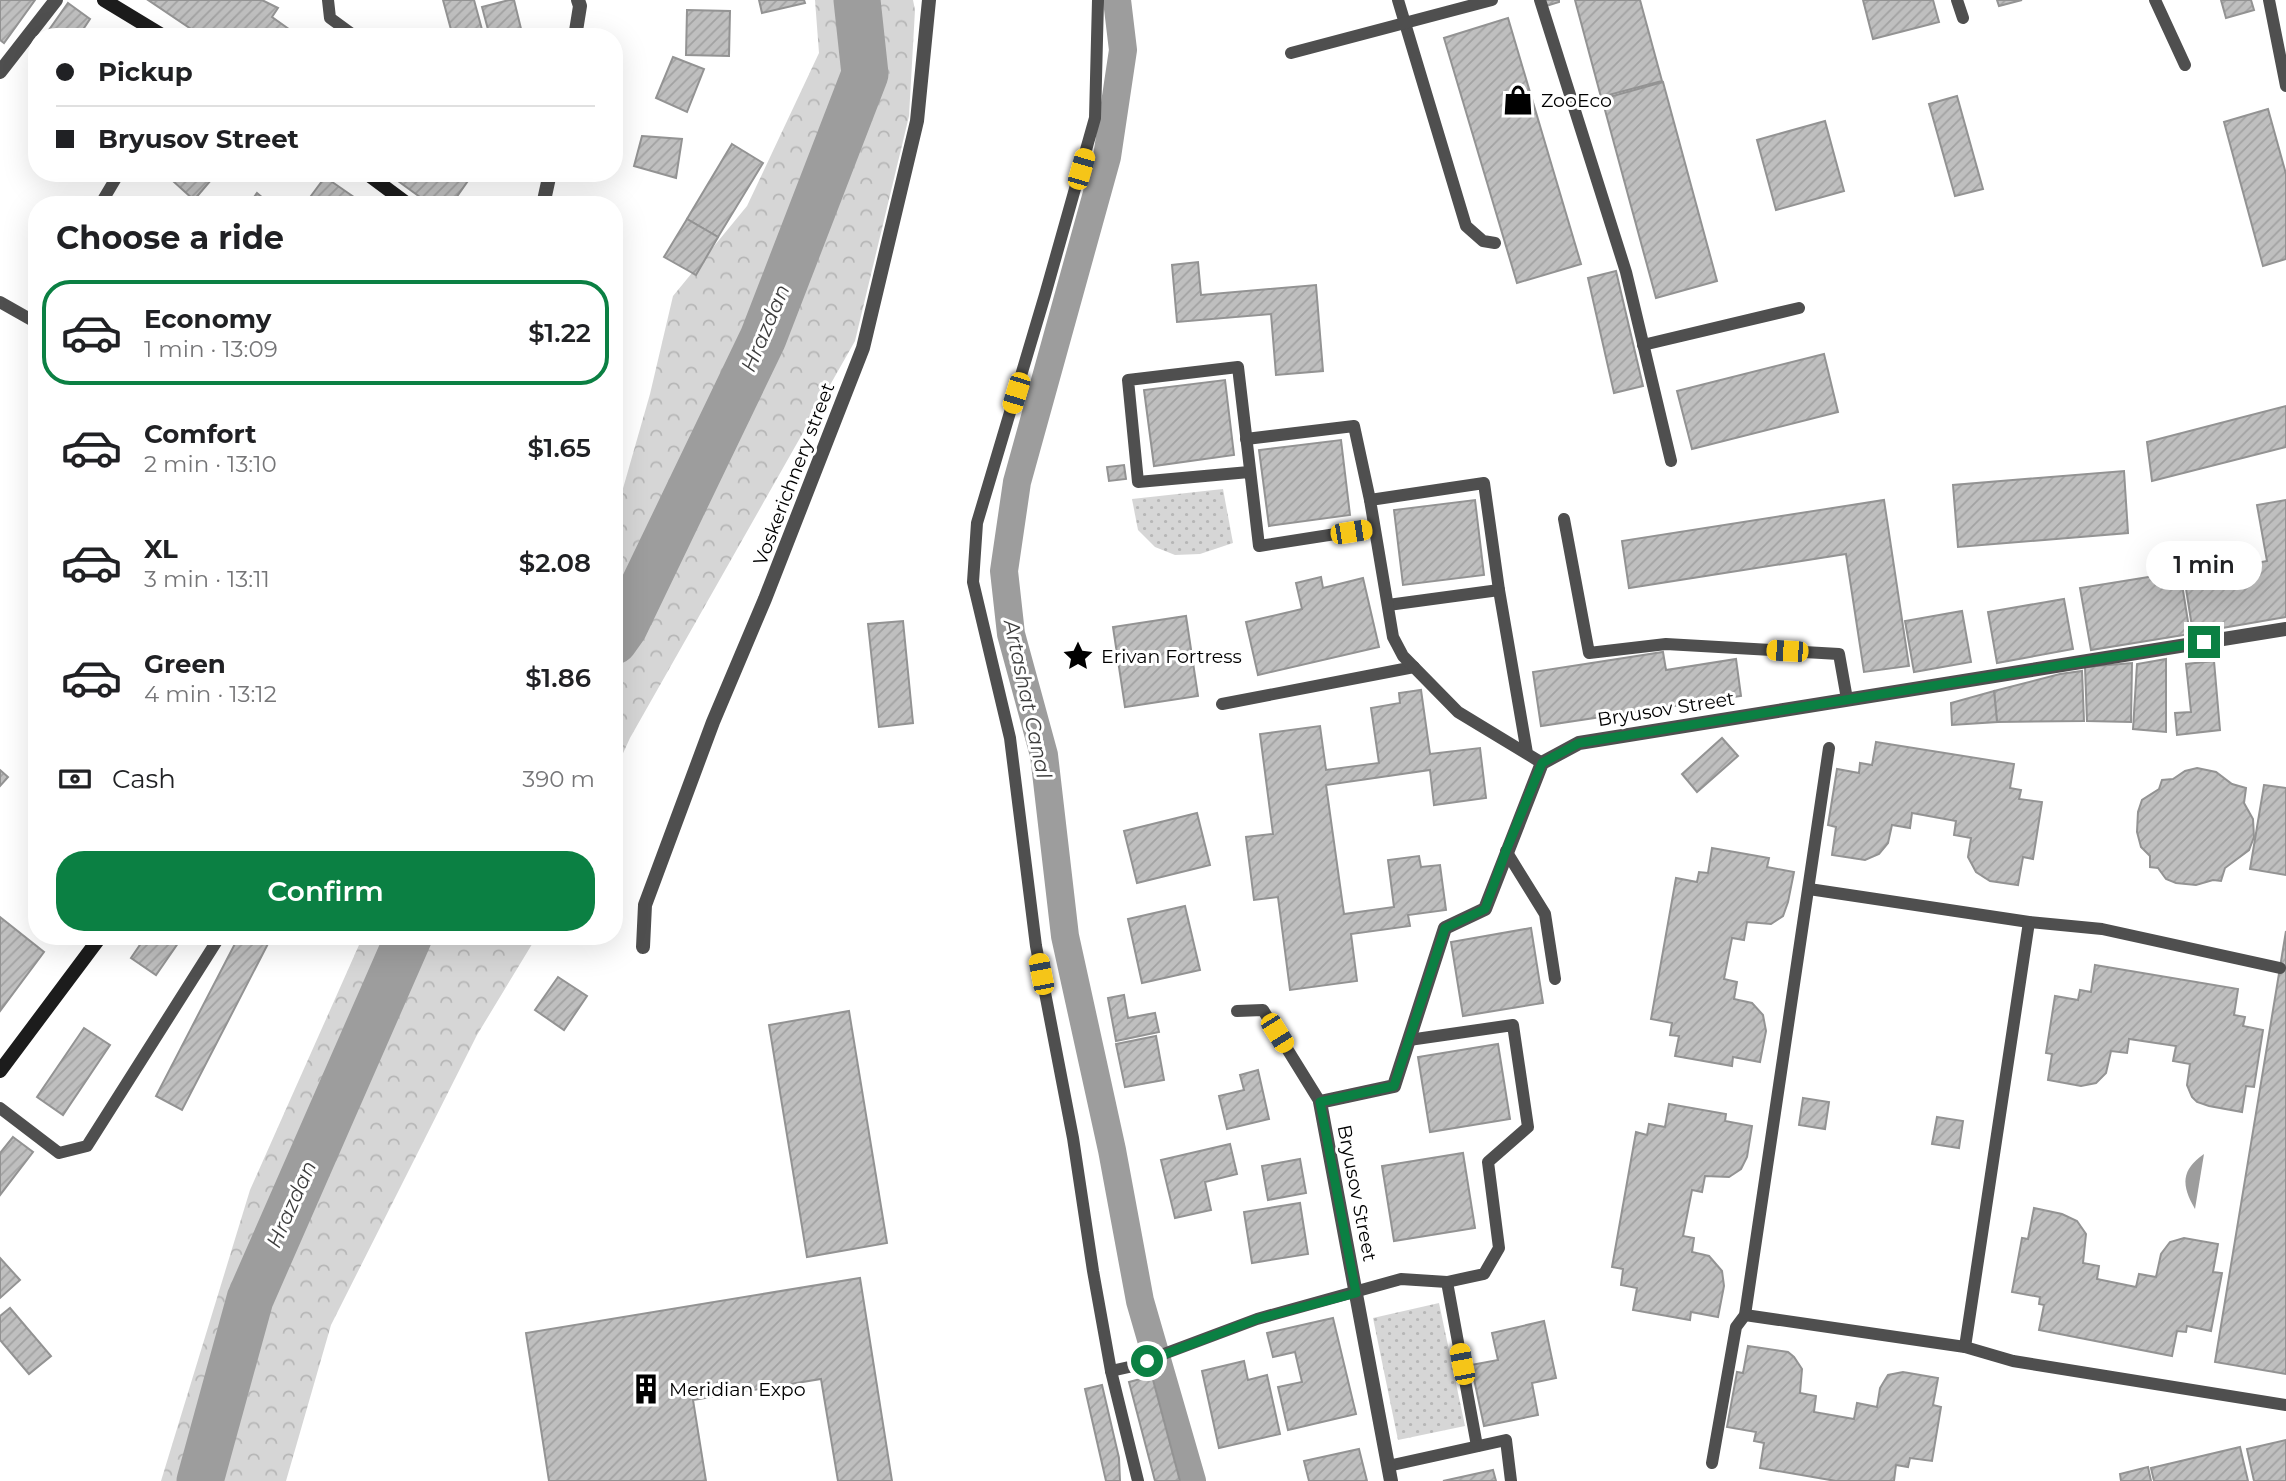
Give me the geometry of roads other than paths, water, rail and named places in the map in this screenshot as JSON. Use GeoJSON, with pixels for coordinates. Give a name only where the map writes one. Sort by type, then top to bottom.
{"type":"FeatureCollection","features":[{"type":"Feature","properties":{"kind":"street"},"geometry":{"type":"LineString","coordinates":[[34,28],[56,0]]}},
{"type":"Feature","properties":{"kind":"street"},"geometry":{"type":"LineString","coordinates":[[104,0],[150,28]]}},
{"type":"Feature","properties":{"kind":"street"},"geometry":{"type":"LineString","coordinates":[[576,28],[580,6],[578,0]]}},
{"type":"Feature","properties":{"kind":"street","name":"Voskerichnery street"},"geometry":{"type":"LineString","coordinates":[[643,947],[645,905],[713,722],[765,599],[863,348],[917,121],[929,0]]}},
{"type":"Feature","properties":{"kind":"street"},"geometry":{"type":"LineString","coordinates":[[0,72],[28,36]]}},
{"type":"Feature","properties":{"kind":"street"},"geometry":{"type":"LineString","coordinates":[[379,182],[397,196]]}},
{"type":"Feature","properties":{"kind":"street","name":"Bryusov Street"},"geometry":{"type":"LineString","coordinates":[[1391,1481],[1320,1102],[1394,1086],[1445,928],[1485,909],[1542,763],[1579,743],[2286,629]]}},
{"type":"Feature","properties":{"kind":"street"},"geometry":{"type":"LineString","coordinates":[[0,1071],[94,945]]}},
{"type":"Feature","properties":{"kind":"lane"},"geometry":{"type":"LineString","coordinates":[[328,0],[330,18],[344,28]]}},
{"type":"Feature","properties":{"kind":"lane"},"geometry":{"type":"LineString","coordinates":[[1098,0],[1095,118],[977,523],[974,582],[1010,738],[1036,946],[1073,1138],[1111,1371],[1138,1481]]}},
{"type":"Feature","properties":{"kind":"lane"},"geometry":{"type":"LineString","coordinates":[[1398,0],[1465,226],[1483,241],[1495,243]]}},
{"type":"Feature","properties":{"kind":"lane"},"geometry":{"type":"LineString","coordinates":[[1291,53],[1492,0]]}},
{"type":"Feature","properties":{"kind":"lane"},"geometry":{"type":"LineString","coordinates":[[1540,0],[1626,272],[1671,461]]}},
{"type":"Feature","properties":{"kind":"lane"},"geometry":{"type":"LineString","coordinates":[[1958,0],[1963,18]]}},
{"type":"Feature","properties":{"kind":"lane"},"geometry":{"type":"LineString","coordinates":[[2155,0],[2185,65]]}},
{"type":"Feature","properties":{"kind":"lane"},"geometry":{"type":"LineString","coordinates":[[2269,0],[2286,86]]}},
{"type":"Feature","properties":{"kind":"lane"},"geometry":{"type":"LineString","coordinates":[[0,302],[28,318]]}},
{"type":"Feature","properties":{"kind":"lane"},"geometry":{"type":"LineString","coordinates":[[1643,345],[1800,308]]}},
{"type":"Feature","properties":{"kind":"lane"},"geometry":{"type":"LineString","coordinates":[[1249,472],[1138,482],[1128,380],[1238,367],[1259,546],[1374,528]]}},
{"type":"Feature","properties":{"kind":"lane"},"geometry":{"type":"LineString","coordinates":[[1246,439],[1354,426],[1370,500],[1393,637],[1403,656],[1458,712],[1542,763]]}},
{"type":"Feature","properties":{"kind":"lane"},"geometry":{"type":"LineString","coordinates":[[1370,500],[1484,483],[1527,753]]}},
{"type":"Feature","properties":{"kind":"lane"},"geometry":{"type":"LineString","coordinates":[[1564,519],[1590,653],[1666,644],[1839,654],[1847,699]]}},
{"type":"Feature","properties":{"kind":"lane"},"geometry":{"type":"LineString","coordinates":[[1388,605],[1499,590]]}},
{"type":"Feature","properties":{"kind":"lane"},"geometry":{"type":"LineString","coordinates":[[1222,704],[1414,667]]}},
{"type":"Feature","properties":{"kind":"lane"},"geometry":{"type":"LineString","coordinates":[[1712,1463],[1736,1327],[1745,1315],[1829,748]]}},
{"type":"Feature","properties":{"kind":"lane"},"geometry":{"type":"LineString","coordinates":[[1506,851],[1545,914],[1555,979]]}},
{"type":"Feature","properties":{"kind":"lane"},"geometry":{"type":"LineString","coordinates":[[1809,889],[2029,922],[2102,929],[2280,968]]}},
{"type":"Feature","properties":{"kind":"lane"},"geometry":{"type":"LineString","coordinates":[[1965,1347],[2029,922]]}},
{"type":"Feature","properties":{"kind":"lane"},"geometry":{"type":"LineString","coordinates":[[0,1108],[59,1153],[88,1146],[214,945]]}},
{"type":"Feature","properties":{"kind":"lane"},"geometry":{"type":"LineString","coordinates":[[1237,1011],[1263,1010],[1320,1102]]}},
{"type":"Feature","properties":{"kind":"lane"},"geometry":{"type":"LineString","coordinates":[[1111,1371],[1183,1348],[1257,1319],[1401,1279],[1447,1282],[1484,1273],[1499,1248],[1489,1162],[1528,1127],[1513,1025],[1409,1040]]}},
{"type":"Feature","properties":{"kind":"lane"},"geometry":{"type":"LineString","coordinates":[[1447,1282],[1477,1446]]}},
{"type":"Feature","properties":{"kind":"lane"},"geometry":{"type":"LineString","coordinates":[[1745,1315],[1965,1347],[2013,1361],[2286,1405]]}},
{"type":"Feature","properties":{"kind":"lane"},"geometry":{"type":"LineString","coordinates":[[1388,1466],[1506,1440],[1511,1481]]}},
{"type":"Feature","properties":{"kind":"waterway","name":"Hrazdan"},"geometry":{"type":"LineString","coordinates":[[623,628],[763,338],[865,74],[857,0]]}},
{"type":"Feature","properties":{"kind":"waterway","name":"Artashat Canal"},"geometry":{"type":"LineString","coordinates":[[1117,0],[1123,50],[1107,157],[1017,482],[1004,571],[1011,634],[1044,755],[1065,936],[1112,1150],[1140,1301],[1192,1481]]}},
{"type":"Feature","properties":{"kind":"waterway","name":"Hrazdan"},"geometry":{"type":"LineString","coordinates":[[200,1481],[250,1299],[405,945]]}},
{"type":"Feature","properties":{"kind":"place","name":"ZooEco"},"geometry":{"type":"Point","coordinates":[1518,100]}},
{"type":"Feature","properties":{"kind":"place","name":"Erivan Fortress"},"geometry":{"type":"Point","coordinates":[1078,656]}},
{"type":"Feature","properties":{"kind":"place","name":"Meridian Expo"},"geometry":{"type":"Point","coordinates":[646,1389]}}]}
